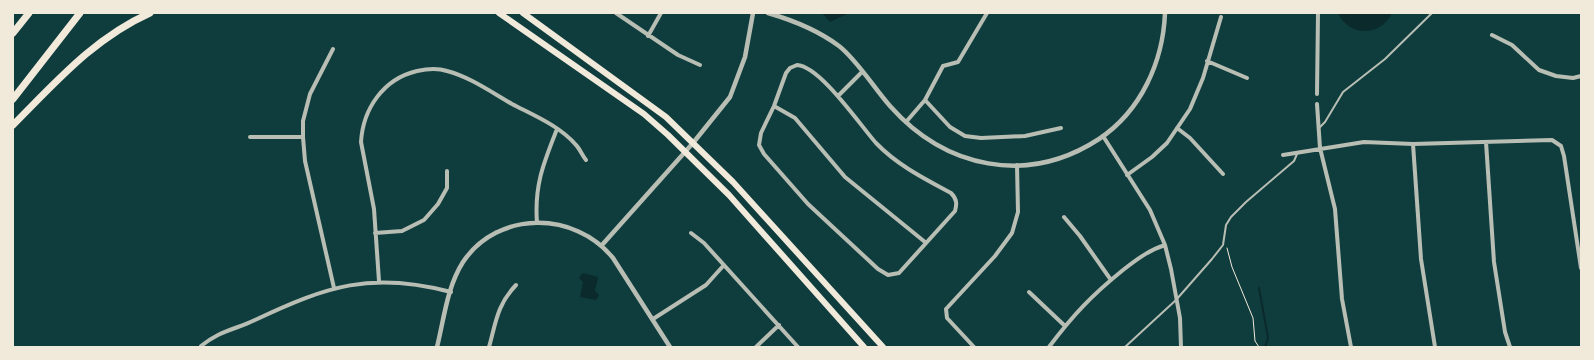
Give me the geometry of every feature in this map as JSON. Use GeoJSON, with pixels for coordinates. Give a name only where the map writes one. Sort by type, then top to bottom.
{"type":"FeatureCollection","features":[{"type":"Feature","properties":{"kind":"highway"},"geometry":{"type":"LineString","coordinates":[[13,33],[29,13]]}},
{"type":"Feature","properties":{"kind":"highway"},"geometry":{"type":"LineString","coordinates":[[13,98],[80,13]]}},
{"type":"Feature","properties":{"kind":"highway"},"geometry":{"type":"LineString","coordinates":[[13,125],[89,50],[119,29],[150,13]]}},
{"type":"Feature","properties":{"kind":"main road"},"geometry":{"type":"LineString","coordinates":[[499,13],[644,114],[685,151],[729,195],[864,347]]}},
{"type":"Feature","properties":{"kind":"main road"},"geometry":{"type":"LineString","coordinates":[[523,13],[666,117],[733,182],[883,347]]}},
{"type":"Feature","properties":{"kind":"street"},"geometry":{"type":"LineString","coordinates":[[616,13],[678,55],[700,65]]}},
{"type":"Feature","properties":{"kind":"street"},"geometry":{"type":"LineString","coordinates":[[648,36],[661,13]]}},
{"type":"Feature","properties":{"kind":"street"},"geometry":{"type":"LineString","coordinates":[[602,245],[718,113],[736,85],[745,57],[753,13]]}},
{"type":"Feature","properties":{"kind":"street"},"geometry":{"type":"LineString","coordinates":[[768,13],[811,30],[836,44],[862,72],[890,106],[923,137],[946,151],[990,164],[1017,165],[1038,164],[1058,159],[1086,147],[1103,136],[1129,112],[1149,82],[1160,51],[1165,13]]}},
{"type":"Feature","properties":{"kind":"street"},"geometry":{"type":"LineString","coordinates":[[906,122],[925,100],[943,66],[958,62],[987,13]]}},
{"type":"Feature","properties":{"kind":"street"},"geometry":{"type":"LineString","coordinates":[[1317,94],[1318,13]]}},
{"type":"Feature","properties":{"kind":"street"},"geometry":{"type":"LineString","coordinates":[[1127,175],[1152,157],[1167,143],[1193,104],[1220,18]]}},
{"type":"Feature","properties":{"kind":"street"},"geometry":{"type":"LineString","coordinates":[[1492,35],[1512,45],[1539,70],[1556,76],[1573,78],[1581,76]]}},
{"type":"Feature","properties":{"kind":"street"},"geometry":{"type":"LineString","coordinates":[[333,49],[310,94],[303,121],[303,137],[305,161],[334,288]]}},
{"type":"Feature","properties":{"kind":"street"},"geometry":{"type":"LineString","coordinates":[[1207,61],[1248,78]]}},
{"type":"Feature","properties":{"kind":"street"},"geometry":{"type":"LineString","coordinates":[[796,65],[803,66],[838,96],[876,143],[902,166],[951,193],[955,197],[957,206],[955,211],[899,273],[888,275],[872,264],[808,204],[764,154],[759,145],[761,134],[774,106],[786,72],[790,68],[796,65]]}},
{"type":"Feature","properties":{"kind":"street"},"geometry":{"type":"LineString","coordinates":[[379,281],[374,209],[361,142],[365,120],[375,99],[386,88],[399,79],[422,70],[446,70],[463,77],[557,129],[576,144],[586,160]]}},
{"type":"Feature","properties":{"kind":"street"},"geometry":{"type":"LineString","coordinates":[[838,96],[862,72]]}},
{"type":"Feature","properties":{"kind":"street"},"geometry":{"type":"LineString","coordinates":[[925,100],[950,127],[965,136],[981,138],[1025,136],[1061,128]]}},
{"type":"Feature","properties":{"kind":"street"},"geometry":{"type":"LineString","coordinates":[[1317,104],[1320,148],[1335,209],[1342,299],[1351,347]]}},
{"type":"Feature","properties":{"kind":"street"},"geometry":{"type":"LineString","coordinates":[[774,106],[795,118],[850,181],[926,242]]}},
{"type":"Feature","properties":{"kind":"street"},"geometry":{"type":"LineString","coordinates":[[1177,128],[1190,138],[1223,174]]}},
{"type":"Feature","properties":{"kind":"street"},"geometry":{"type":"LineString","coordinates":[[537,222],[538,185],[541,169],[557,129]]}},
{"type":"Feature","properties":{"kind":"street"},"geometry":{"type":"LineString","coordinates":[[1103,136],[1150,210],[1165,245],[1181,323],[1181,347]]}},
{"type":"Feature","properties":{"kind":"street"},"geometry":{"type":"LineString","coordinates":[[250,137],[303,137]]}},
{"type":"Feature","properties":{"kind":"street"},"geometry":{"type":"LineString","coordinates":[[1283,155],[1299,151],[1364,142],[1413,144],[1552,140],[1562,146],[1581,268]]}},
{"type":"Feature","properties":{"kind":"street"},"geometry":{"type":"LineString","coordinates":[[1486,142],[1494,262],[1505,332],[1510,347]]}},
{"type":"Feature","properties":{"kind":"street"},"geometry":{"type":"LineString","coordinates":[[1413,144],[1421,259],[1435,347]]}},
{"type":"Feature","properties":{"kind":"street"},"geometry":{"type":"LineString","coordinates":[[974,347],[947,318],[946,311],[948,305],[994,256],[1012,233],[1018,212],[1017,165]]}},
{"type":"Feature","properties":{"kind":"street"},"geometry":{"type":"LineString","coordinates":[[375,233],[402,231],[424,220],[438,204],[447,188],[447,171]]}},
{"type":"Feature","properties":{"kind":"street"},"geometry":{"type":"LineString","coordinates":[[1064,217],[1080,236],[1111,280]]}},
{"type":"Feature","properties":{"kind":"street"},"geometry":{"type":"LineString","coordinates":[[437,347],[453,283],[463,263],[480,243],[503,229],[520,224],[537,222],[553,222],[573,228],[592,237],[602,245],[613,258],[670,347]]}},
{"type":"Feature","properties":{"kind":"street"},"geometry":{"type":"LineString","coordinates":[[691,233],[704,243],[798,347]]}},
{"type":"Feature","properties":{"kind":"street"},"geometry":{"type":"LineString","coordinates":[[1049,347],[1095,292],[1137,259],[1165,245]]}},
{"type":"Feature","properties":{"kind":"street"},"geometry":{"type":"LineString","coordinates":[[653,319],[706,284],[724,265]]}},
{"type":"Feature","properties":{"kind":"street"},"geometry":{"type":"LineString","coordinates":[[201,346],[218,335],[246,324],[297,300],[334,288],[379,281],[404,282],[451,292]]}},
{"type":"Feature","properties":{"kind":"street"},"geometry":{"type":"LineString","coordinates":[[489,347],[504,297],[516,285]]}},
{"type":"Feature","properties":{"kind":"street"},"geometry":{"type":"LineString","coordinates":[[1029,292],[1065,326]]}},
{"type":"Feature","properties":{"kind":"street"},"geometry":{"type":"LineString","coordinates":[[756,347],[779,325]]}},
{"type":"Feature","properties":{"kind":"lane"},"geometry":{"type":"LineString","coordinates":[[1318,129],[1325,122],[1343,92],[1385,59],[1432,13]]}},
{"type":"Feature","properties":{"kind":"lane"},"geometry":{"type":"LineString","coordinates":[[1125,347],[1176,300],[1219,250],[1223,245],[1226,225],[1231,217],[1294,161],[1299,151]]}},
{"type":"Feature","properties":{"kind":"path"},"geometry":{"type":"LineString","coordinates":[[1223,238],[1253,318],[1255,341],[1259,347]]}},
{"type":"Feature","properties":{"kind":"water"},"geometry":{"type":"Polygon","coordinates":[[[822,13],[849,13],[830,22],[822,13]]]}},
{"type":"Feature","properties":{"kind":"water"},"geometry":{"type":"Polygon","coordinates":[[[1338,13],[1392,13],[1387,21],[1380,26],[1373,30],[1365,31],[1357,30],[1350,26],[1343,21],[1338,13]]]}},
{"type":"Feature","properties":{"kind":"water"},"geometry":{"type":"Polygon","coordinates":[[[583,273],[598,277],[595,291],[599,295],[596,300],[580,297],[583,282],[579,278],[583,273]]]}},
{"type":"Feature","properties":{"kind":"waterway"},"geometry":{"type":"LineString","coordinates":[[1259,288],[1268,338],[1265,347]]}}]}
